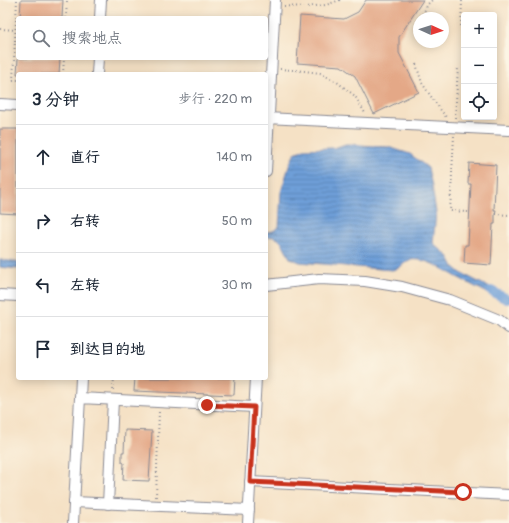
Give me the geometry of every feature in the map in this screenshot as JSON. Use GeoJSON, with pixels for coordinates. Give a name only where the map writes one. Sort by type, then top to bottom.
{"type":"FeatureCollection","features":[{"type":"Feature","properties":{"kind":"lane"},"geometry":{"type":"LineString","coordinates":[[100,16],[101,0]]}},
{"type":"Feature","properties":{"kind":"lane"},"geometry":{"type":"LineString","coordinates":[[268,106],[274,3]]}},
{"type":"Feature","properties":{"kind":"lane"},"geometry":{"type":"LineString","coordinates":[[97,72],[98,60]]}},
{"type":"Feature","properties":{"kind":"lane"},"geometry":{"type":"LineString","coordinates":[[0,104],[16,105]]}},
{"type":"Feature","properties":{"kind":"lane"},"geometry":{"type":"LineString","coordinates":[[268,118],[509,130]]}},
{"type":"Feature","properties":{"kind":"lane"},"geometry":{"type":"LineString","coordinates":[[268,285],[319,279],[365,281],[402,287],[450,300],[499,320],[509,328]]}},
{"type":"Feature","properties":{"kind":"lane"},"geometry":{"type":"LineString","coordinates":[[0,295],[16,296]]}},
{"type":"Feature","properties":{"kind":"lane"},"geometry":{"type":"LineString","coordinates":[[73,523],[81,380]]}},
{"type":"Feature","properties":{"kind":"lane"},"geometry":{"type":"LineString","coordinates":[[248,523],[256,380]]}},
{"type":"Feature","properties":{"kind":"lane"},"geometry":{"type":"LineString","coordinates":[[80,398],[254,407]]}},
{"type":"Feature","properties":{"kind":"lane"},"geometry":{"type":"LineString","coordinates":[[108,504],[113,400]]}},
{"type":"Feature","properties":{"kind":"lane"},"geometry":{"type":"LineString","coordinates":[[250,482],[509,495]]}},
{"type":"Feature","properties":{"kind":"lane"},"geometry":{"type":"LineString","coordinates":[[74,502],[249,510]]}},
{"type":"Feature","properties":{"kind":"path"},"geometry":{"type":"LineString","coordinates":[[16,80],[12,80],[17,0]]}},
{"type":"Feature","properties":{"kind":"path"},"geometry":{"type":"LineString","coordinates":[[66,16],[67,0]]}},
{"type":"Feature","properties":{"kind":"path"},"geometry":{"type":"LineString","coordinates":[[274,3],[305,7],[326,6],[340,0]]}},
{"type":"Feature","properties":{"kind":"path"},"geometry":{"type":"LineString","coordinates":[[424,12],[432,0]]}},
{"type":"Feature","properties":{"kind":"path"},"geometry":{"type":"LineString","coordinates":[[460,26],[462,0]]}},
{"type":"Feature","properties":{"kind":"path"},"geometry":{"type":"LineString","coordinates":[[0,29],[15,30]]}},
{"type":"Feature","properties":{"kind":"path"},"geometry":{"type":"LineString","coordinates":[[63,72],[64,60]]}},
{"type":"Feature","properties":{"kind":"path"},"geometry":{"type":"LineString","coordinates":[[416,64],[422,83],[455,128]]}},
{"type":"Feature","properties":{"kind":"path"},"geometry":{"type":"LineString","coordinates":[[458,67],[450,211],[469,212]]}},
{"type":"Feature","properties":{"kind":"path"},"geometry":{"type":"LineString","coordinates":[[271,69],[320,73],[337,82],[355,96],[372,123]]}},
{"type":"Feature","properties":{"kind":"path"},"geometry":{"type":"LineString","coordinates":[[495,214],[509,215]]}},
{"type":"Feature","properties":{"kind":"path"},"geometry":{"type":"LineString","coordinates":[[156,506],[160,402]]}},
{"type":"Feature","properties":{"kind":"water"},"geometry":{"type":"Polygon","coordinates":[[[346,144],[388,147],[410,154],[428,168],[436,213],[433,243],[449,257],[454,267],[461,273],[504,295],[503,300],[436,265],[423,261],[408,260],[399,268],[392,270],[300,262],[290,258],[279,239],[275,237],[268,237],[268,232],[273,231],[279,227],[281,192],[290,163],[295,153],[304,149],[334,148],[346,144]]]}},
{"type":"Feature","properties":{"kind":"water"},"geometry":{"type":"Polygon","coordinates":[[[0,260],[16,262],[16,269],[0,267],[0,260]]]}},
{"type":"Feature","properties":{"kind":"building"},"geometry":{"type":"Polygon","coordinates":[[[21,0],[63,0],[62,16],[20,16],[21,0]]]}},
{"type":"Feature","properties":{"kind":"building"},"geometry":{"type":"Polygon","coordinates":[[[366,0],[423,0],[415,12],[413,12],[413,15],[399,37],[399,53],[419,92],[374,114],[355,76],[341,66],[297,63],[300,16],[344,19],[358,12],[366,0]]]}},
{"type":"Feature","properties":{"kind":"building"},"geometry":{"type":"Polygon","coordinates":[[[18,60],[60,60],[59,72],[17,72],[18,60]]]}},
{"type":"Feature","properties":{"kind":"building"},"geometry":{"type":"Polygon","coordinates":[[[0,129],[16,129],[16,214],[0,213],[0,129]]]}},
{"type":"Feature","properties":{"kind":"building"},"geometry":{"type":"Polygon","coordinates":[[[469,163],[496,165],[494,210],[496,210],[495,224],[493,224],[491,265],[464,263],[465,245],[468,245],[471,184],[468,184],[469,163]]]}},
{"type":"Feature","properties":{"kind":"building"},"geometry":{"type":"Polygon","coordinates":[[[135,380],[235,380],[234,395],[134,391],[135,380]]]}},
{"type":"Feature","properties":{"kind":"building"},"geometry":{"type":"Polygon","coordinates":[[[125,430],[152,431],[149,481],[123,480],[124,463],[122,462],[122,452],[124,452],[125,430]]]}},
{"type":"Feature","properties":{"kind":"waterway"},"geometry":{"type":"LineString","coordinates":[[491,291],[507,299]]}},
{"type":"Feature","properties":{"kind":"route"},"geometry":{"type":"LineString","coordinates":[[207,405],[254,407],[250,482],[463,492]]}}]}
